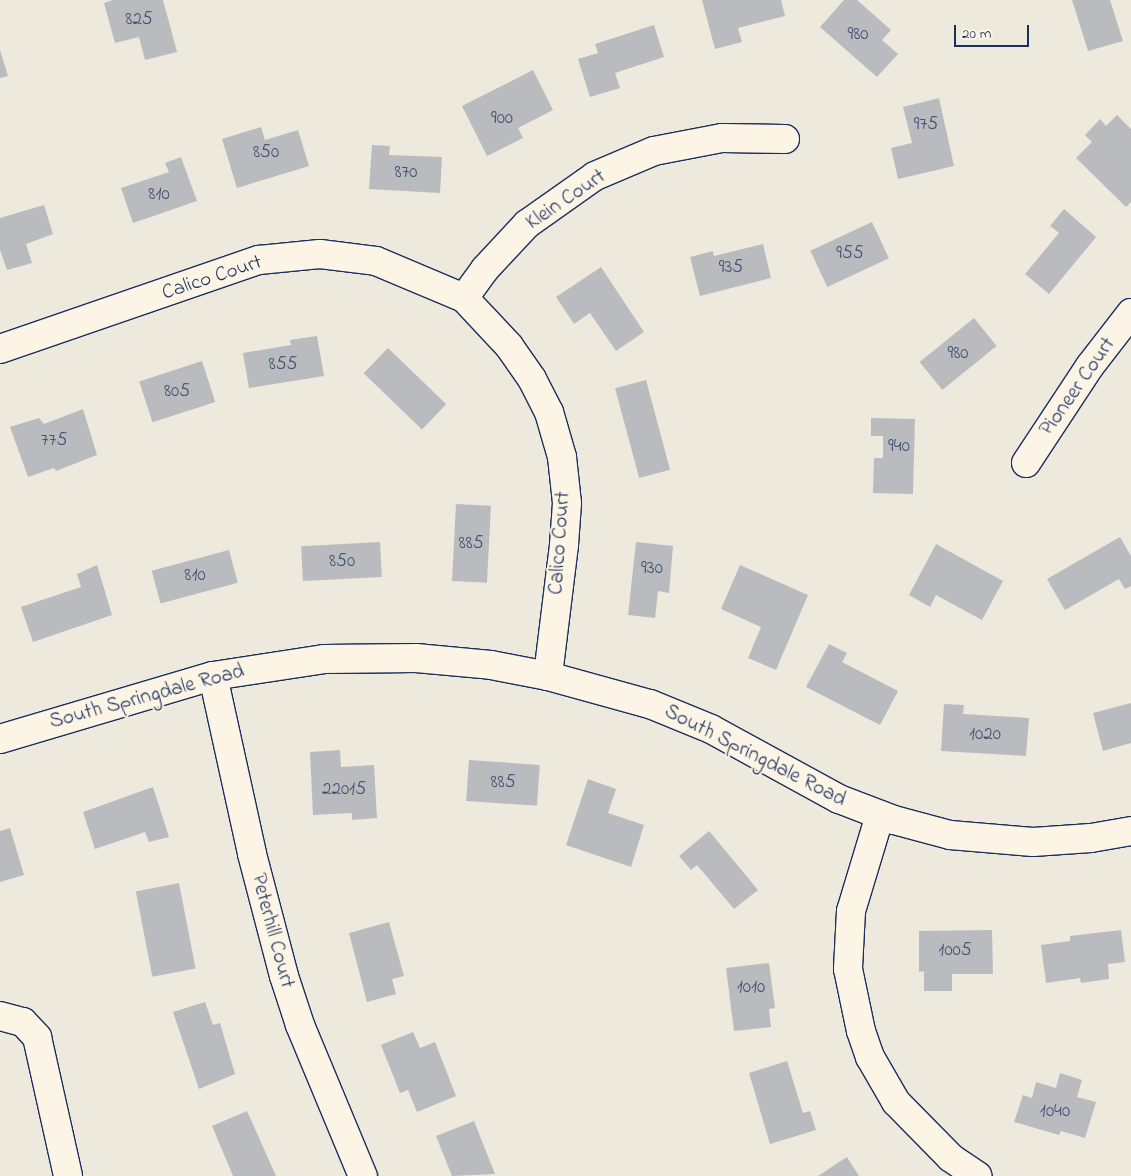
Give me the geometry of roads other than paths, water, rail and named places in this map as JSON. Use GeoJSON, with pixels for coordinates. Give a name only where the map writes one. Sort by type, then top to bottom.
{"type":"FeatureCollection","features":[{"type":"Feature","properties":{"kind":"street","name":"Klein Court"},"geometry":{"type":"LineString","coordinates":[[464,298],[485,269],[527,224],[595,176],[654,151],[722,138],[785,139]]}},
{"type":"Feature","properties":{"kind":"street","name":"Calico Court"},"geometry":{"type":"LineString","coordinates":[[0,349],[259,260],[320,254],[376,261],[464,298],[509,346],[532,379],[549,412],[562,457],[566,520],[548,676]]}},
{"type":"Feature","properties":{"kind":"street","name":"Pioneer Court"},"geometry":{"type":"LineString","coordinates":[[1026,463],[1090,366],[1131,313]]}},
{"type":"Feature","properties":{"kind":"street","name":"South Springdale Road"},"geometry":{"type":"LineString","coordinates":[[0,738],[213,676],[324,658],[416,658],[491,665],[548,676],[650,704],[786,768],[839,799],[880,815],[950,835],[1001,840],[1056,842],[1131,831]]}},
{"type":"Feature","properties":{"kind":"street","name":"Peterhill Court"},"geometry":{"type":"LineString","coordinates":[[213,676],[252,854],[284,976],[329,1099],[363,1176]]}},
{"type":"Feature","properties":{"kind":"street"},"geometry":{"type":"LineString","coordinates":[[880,815],[851,911],[848,969],[861,1031],[870,1057],[896,1102],[950,1158],[978,1176]]}},
{"type":"Feature","properties":{"kind":"street"},"geometry":{"type":"LineString","coordinates":[[0,1016],[23,1022],[37,1037],[68,1176]]}}]}
